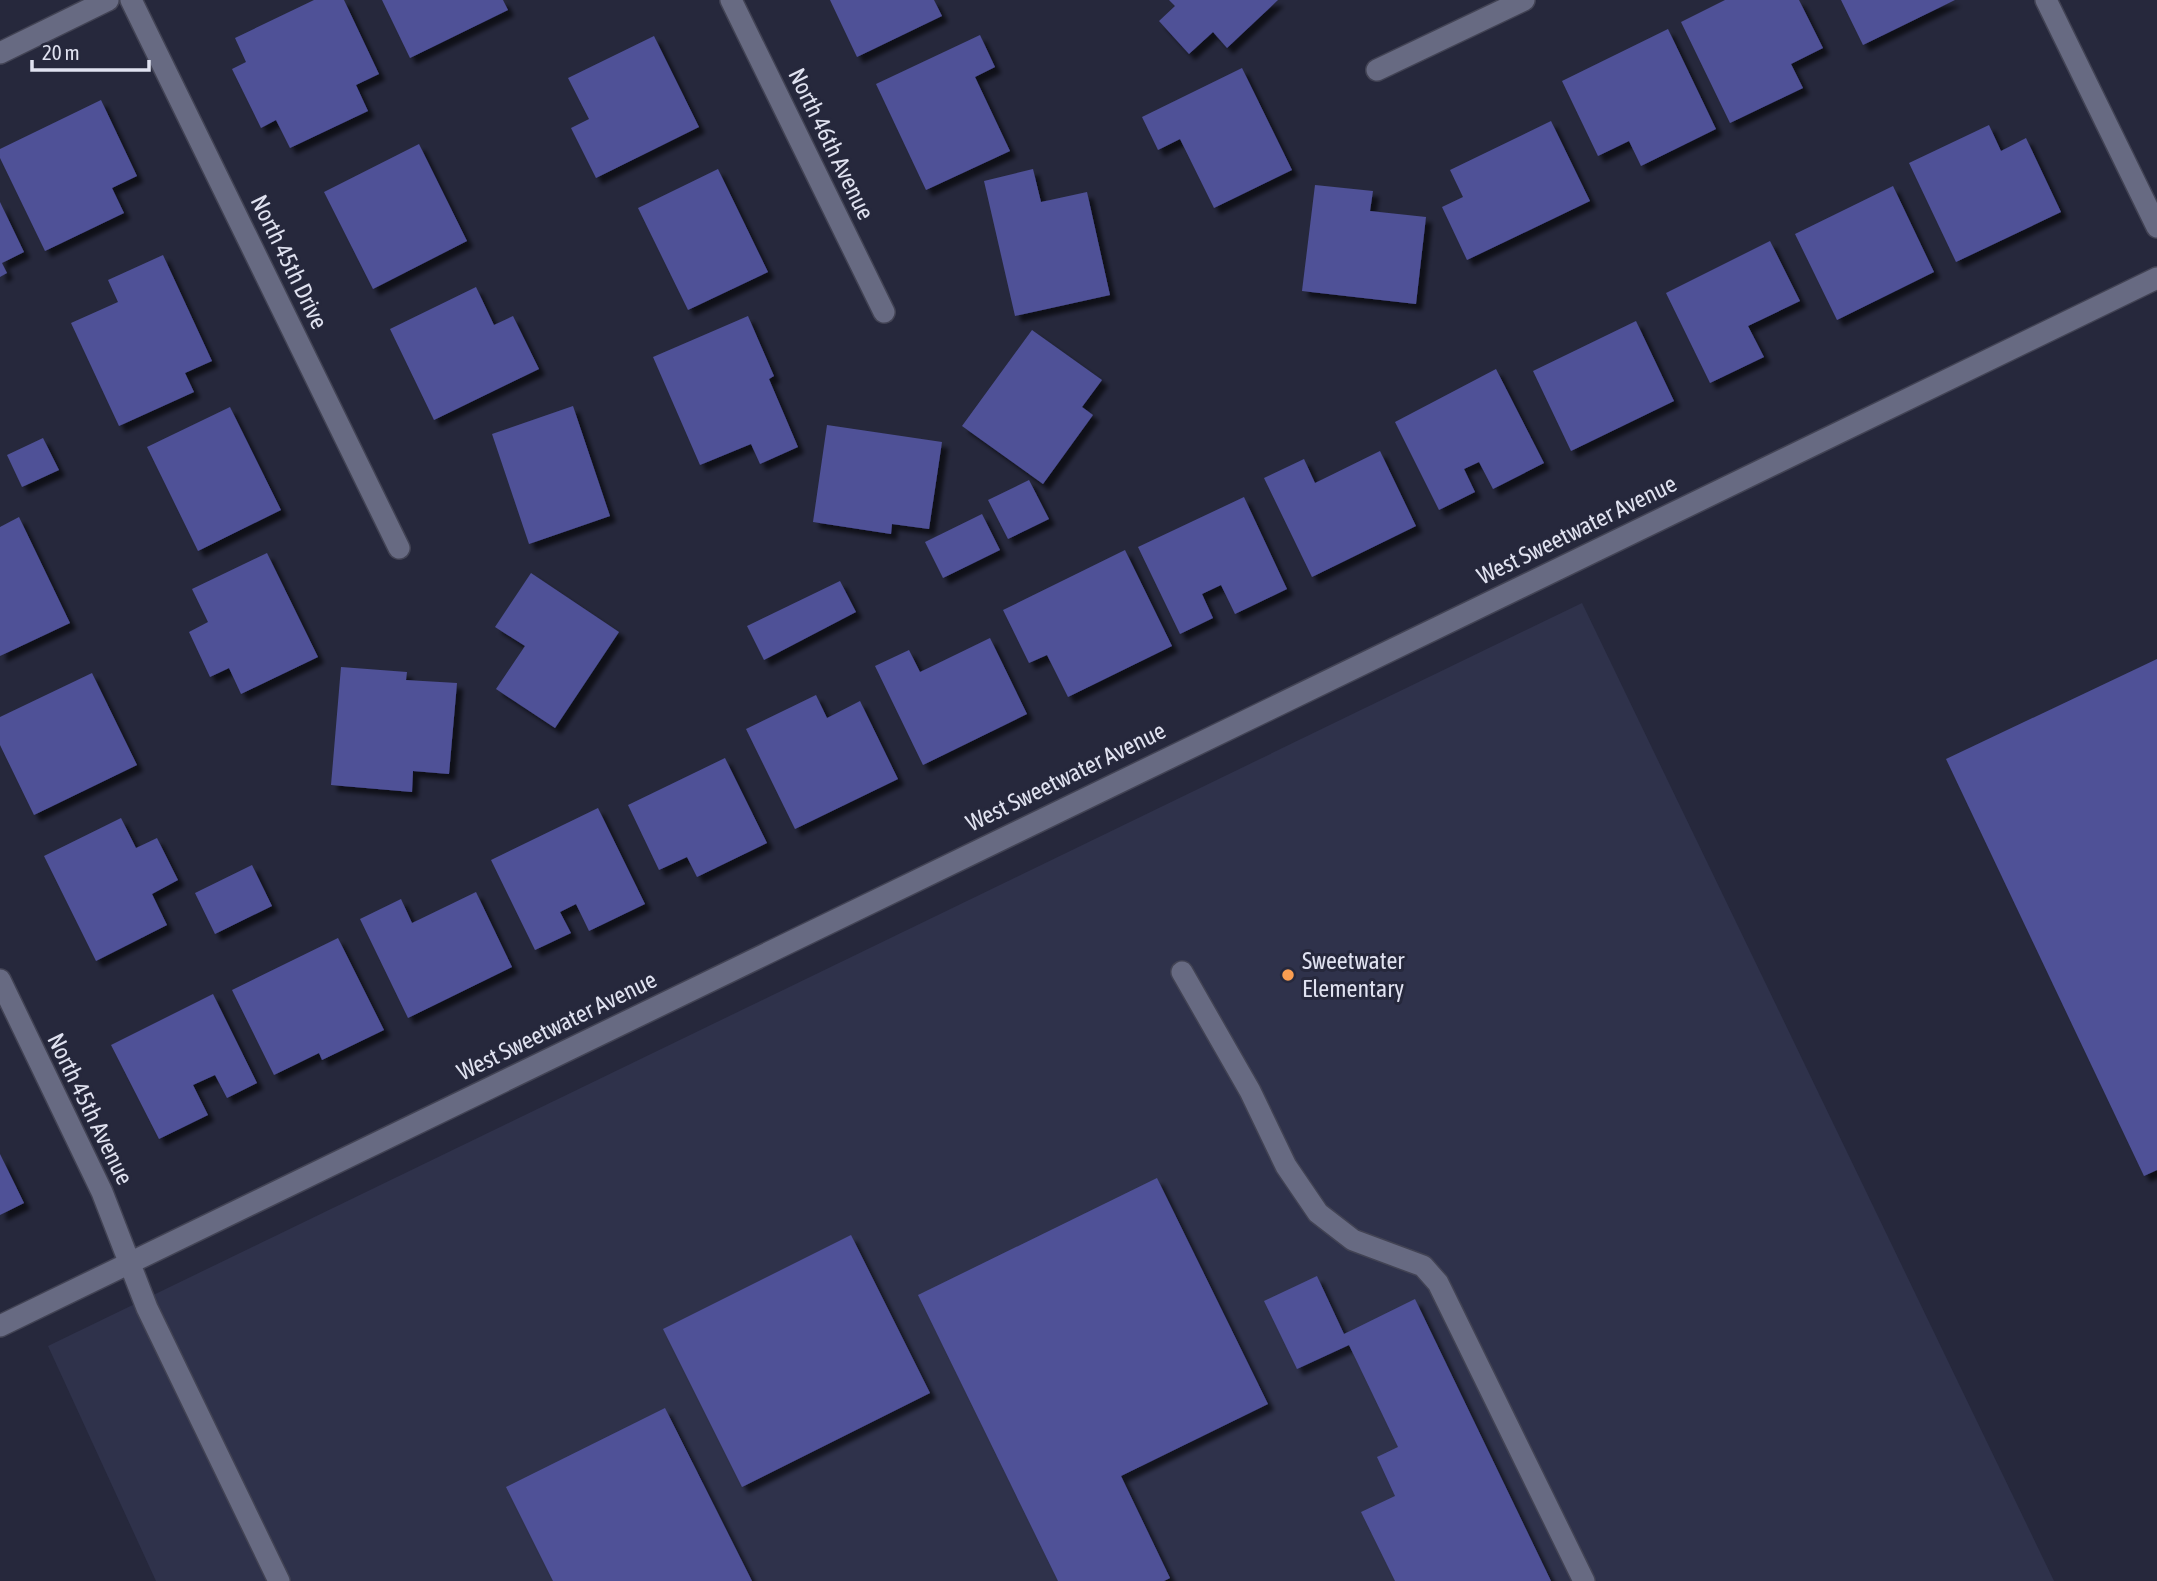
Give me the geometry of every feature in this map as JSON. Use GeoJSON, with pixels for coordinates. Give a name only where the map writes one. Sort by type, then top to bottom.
{"type":"FeatureCollection","features":[{"type":"Feature","properties":{"kind":"street"},"geometry":{"type":"LineString","coordinates":[[0,53],[108,0]]}},
{"type":"Feature","properties":{"kind":"street","name":"North 45th Drive"},"geometry":{"type":"LineString","coordinates":[[131,0],[399,548]]}},
{"type":"Feature","properties":{"kind":"street","name":"North 46th Avenue"},"geometry":{"type":"LineString","coordinates":[[731,0],[884,312]]}},
{"type":"Feature","properties":{"kind":"street"},"geometry":{"type":"LineString","coordinates":[[1377,70],[1524,0]]}},
{"type":"Feature","properties":{"kind":"street"},"geometry":{"type":"LineString","coordinates":[[2046,0],[2157,227]]}},
{"type":"Feature","properties":{"kind":"street","name":"West Sweetwater Avenue"},"geometry":{"type":"LineString","coordinates":[[0,1326],[2157,278]]}},
{"type":"Feature","properties":{"kind":"street"},"geometry":{"type":"LineString","coordinates":[[1182,972],[1250,1091],[1286,1166],[1318,1213],[1353,1240],[1423,1266],[1438,1283],[1584,1581]]}},
{"type":"Feature","properties":{"kind":"street","name":"North 45th Avenue"},"geometry":{"type":"LineString","coordinates":[[0,979],[102,1192],[147,1308],[279,1581]]}},
{"type":"Feature","properties":{"kind":"shaded area","name":"Sweetwater Elementary"},"geometry":{"type":"Polygon","coordinates":[[[1582,603],[2054,1581],[156,1581],[48,1346],[1582,603]]]}},
{"type":"Feature","properties":{"kind":"building"},"geometry":{"type":"Polygon","coordinates":[[[314,0],[344,0],[379,74],[356,85],[368,111],[290,148],[276,120],[261,128],[232,69],[246,62],[235,38],[314,0]]]}},
{"type":"Feature","properties":{"kind":"building"},"geometry":{"type":"Polygon","coordinates":[[[382,0],[503,0],[508,10],[410,58],[382,0]]]}},
{"type":"Feature","properties":{"kind":"building"},"geometry":{"type":"Polygon","coordinates":[[[830,0],[934,0],[942,16],[857,57],[830,0]]]}},
{"type":"Feature","properties":{"kind":"building"},"geometry":{"type":"Polygon","coordinates":[[[1169,0],[1278,0],[1227,48],[1213,32],[1189,54],[1159,21],[1175,6],[1169,0]]]}},
{"type":"Feature","properties":{"kind":"building"},"geometry":{"type":"Polygon","coordinates":[[[1725,0],[1799,0],[1823,48],[1791,64],[1803,88],[1730,123],[1681,22],[1725,0]]]}},
{"type":"Feature","properties":{"kind":"building"},"geometry":{"type":"Polygon","coordinates":[[[1841,0],[1955,0],[1863,45],[1841,0]]]}},
{"type":"Feature","properties":{"kind":"building"},"geometry":{"type":"Polygon","coordinates":[[[1668,29],[1716,129],[1641,166],[1629,141],[1598,156],[1562,81],[1668,29]]]}},
{"type":"Feature","properties":{"kind":"building"},"geometry":{"type":"Polygon","coordinates":[[[980,35],[995,67],[975,77],[1010,151],[926,190],[876,84],[980,35]]]}},
{"type":"Feature","properties":{"kind":"building"},"geometry":{"type":"Polygon","coordinates":[[[654,36],[699,127],[596,178],[571,128],[589,119],[568,78],[654,36]]]}},
{"type":"Feature","properties":{"kind":"building"},"geometry":{"type":"Polygon","coordinates":[[[1242,68],[1292,170],[1214,208],[1180,139],[1158,150],[1142,117],[1242,68]]]}},
{"type":"Feature","properties":{"kind":"building"},"geometry":{"type":"Polygon","coordinates":[[[101,100],[137,176],[112,188],[124,213],[45,251],[0,158],[0,149],[101,100]]]}},
{"type":"Feature","properties":{"kind":"building"},"geometry":{"type":"Polygon","coordinates":[[[1551,121],[1590,201],[1467,260],[1442,207],[1463,197],[1450,170],[1551,121]]]}},
{"type":"Feature","properties":{"kind":"building"},"geometry":{"type":"Polygon","coordinates":[[[1989,125],[2001,151],[2026,138],[2061,212],[1956,262],[1909,163],[1989,125]]]}},
{"type":"Feature","properties":{"kind":"building"},"geometry":{"type":"Polygon","coordinates":[[[419,144],[467,241],[373,289],[324,192],[419,144]]]}},
{"type":"Feature","properties":{"kind":"building"},"geometry":{"type":"Polygon","coordinates":[[[718,169],[768,272],[688,310],[638,208],[718,169]]]}},
{"type":"Feature","properties":{"kind":"building"},"geometry":{"type":"Polygon","coordinates":[[[1033,169],[1041,202],[1087,192],[1110,295],[1015,316],[984,181],[1033,169]]]}},
{"type":"Feature","properties":{"kind":"building"},"geometry":{"type":"Polygon","coordinates":[[[1315,185],[1373,191],[1370,211],[1426,217],[1416,304],[1302,291],[1315,185]]]}},
{"type":"Feature","properties":{"kind":"building"},"geometry":{"type":"Polygon","coordinates":[[[1893,186],[1934,272],[1837,320],[1795,234],[1893,186]]]}},
{"type":"Feature","properties":{"kind":"building"},"geometry":{"type":"Polygon","coordinates":[[[0,202],[24,252],[2,263],[7,273],[0,277],[0,202]]]}},
{"type":"Feature","properties":{"kind":"building"},"geometry":{"type":"Polygon","coordinates":[[[1770,241],[1800,301],[1748,326],[1764,357],[1710,383],[1666,293],[1770,241]]]}},
{"type":"Feature","properties":{"kind":"building"},"geometry":{"type":"Polygon","coordinates":[[[163,255],[212,361],[185,373],[194,392],[119,426],[71,323],[118,302],[108,280],[163,255]]]}},
{"type":"Feature","properties":{"kind":"building"},"geometry":{"type":"Polygon","coordinates":[[[476,287],[494,325],[513,316],[539,369],[434,420],[390,329],[476,287]]]}},
{"type":"Feature","properties":{"kind":"building"},"geometry":{"type":"Polygon","coordinates":[[[748,316],[774,376],[769,379],[798,447],[760,464],[751,444],[700,465],[653,357],[748,316]]]}},
{"type":"Feature","properties":{"kind":"building"},"geometry":{"type":"Polygon","coordinates":[[[1636,321],[1674,401],[1571,451],[1533,371],[1636,321]]]}},
{"type":"Feature","properties":{"kind":"building"},"geometry":{"type":"Polygon","coordinates":[[[1032,330],[1102,380],[1082,407],[1093,415],[1043,484],[962,426],[1032,330]]]}},
{"type":"Feature","properties":{"kind":"building"},"geometry":{"type":"Polygon","coordinates":[[[1496,369],[1544,463],[1493,489],[1479,462],[1464,469],[1475,492],[1439,510],[1395,422],[1496,369]]]}},
{"type":"Feature","properties":{"kind":"building"},"geometry":{"type":"Polygon","coordinates":[[[573,406],[610,516],[529,544],[492,434],[573,406]]]}},
{"type":"Feature","properties":{"kind":"building"},"geometry":{"type":"Polygon","coordinates":[[[230,407],[281,510],[198,551],[147,447],[230,407]]]}},
{"type":"Feature","properties":{"kind":"building"},"geometry":{"type":"Polygon","coordinates":[[[827,425],[942,442],[929,529],[892,524],[891,534],[813,522],[827,425]]]}},
{"type":"Feature","properties":{"kind":"building"},"geometry":{"type":"Polygon","coordinates":[[[43,438],[59,470],[22,487],[7,455],[43,438]]]}},
{"type":"Feature","properties":{"kind":"building"},"geometry":{"type":"Polygon","coordinates":[[[1380,451],[1416,526],[1312,577],[1264,478],[1304,459],[1315,483],[1380,451]]]}},
{"type":"Feature","properties":{"kind":"building"},"geometry":{"type":"Polygon","coordinates":[[[1029,480],[1049,519],[1008,539],[988,500],[1029,480]]]}},
{"type":"Feature","properties":{"kind":"building"},"geometry":{"type":"Polygon","coordinates":[[[1244,497],[1287,589],[1235,614],[1221,585],[1202,594],[1213,618],[1180,634],[1138,547],[1244,497]]]}},
{"type":"Feature","properties":{"kind":"building"},"geometry":{"type":"Polygon","coordinates":[[[982,514],[1000,550],[943,578],[925,542],[982,514]]]}},
{"type":"Feature","properties":{"kind":"building"},"geometry":{"type":"Polygon","coordinates":[[[19,517],[70,623],[0,656],[0,527],[19,517]]]}},
{"type":"Feature","properties":{"kind":"building"},"geometry":{"type":"Polygon","coordinates":[[[1125,550],[1172,646],[1068,697],[1047,655],[1029,663],[1003,610],[1125,550]]]}},
{"type":"Feature","properties":{"kind":"building"},"geometry":{"type":"Polygon","coordinates":[[[267,553],[318,657],[241,694],[229,668],[210,677],[189,632],[208,622],[192,589],[267,553]]]}},
{"type":"Feature","properties":{"kind":"building"},"geometry":{"type":"Polygon","coordinates":[[[531,573],[619,632],[555,728],[496,689],[525,646],[495,627],[531,573]]]}},
{"type":"Feature","properties":{"kind":"building"},"geometry":{"type":"Polygon","coordinates":[[[840,581],[856,612],[764,660],[747,626],[840,581]]]}},
{"type":"Feature","properties":{"kind":"building"},"geometry":{"type":"Polygon","coordinates":[[[990,638],[1027,714],[923,765],[875,666],[909,650],[920,672],[990,638]]]}},
{"type":"Feature","properties":{"kind":"building"},"geometry":{"type":"Polygon","coordinates":[[[2157,659],[2157,1170],[2144,1176],[1946,759],[2157,659]]]}},
{"type":"Feature","properties":{"kind":"building"},"geometry":{"type":"Polygon","coordinates":[[[341,667],[407,672],[406,680],[457,683],[449,774],[413,771],[412,792],[331,785],[341,667]]]}},
{"type":"Feature","properties":{"kind":"building"},"geometry":{"type":"Polygon","coordinates":[[[92,673],[137,765],[34,815],[0,745],[0,717],[92,673]]]}},
{"type":"Feature","properties":{"kind":"building"},"geometry":{"type":"Polygon","coordinates":[[[816,695],[827,718],[860,701],[898,779],[795,829],[746,729],[816,695]]]}},
{"type":"Feature","properties":{"kind":"building"},"geometry":{"type":"Polygon","coordinates":[[[725,758],[767,843],[697,877],[687,857],[659,870],[628,805],[725,758]]]}},
{"type":"Feature","properties":{"kind":"building"},"geometry":{"type":"Polygon","coordinates":[[[598,808],[645,904],[589,931],[576,904],[560,912],[571,933],[535,950],[491,860],[598,808]]]}},
{"type":"Feature","properties":{"kind":"building"},"geometry":{"type":"Polygon","coordinates":[[[121,818],[136,848],[157,838],[178,880],[152,894],[167,925],[96,961],[44,856],[121,818]]]}},
{"type":"Feature","properties":{"kind":"building"},"geometry":{"type":"Polygon","coordinates":[[[252,865],[272,906],[215,934],[195,893],[252,865]]]}},
{"type":"Feature","properties":{"kind":"building"},"geometry":{"type":"Polygon","coordinates":[[[476,892],[512,967],[408,1018],[360,919],[401,899],[412,923],[476,892]]]}},
{"type":"Feature","properties":{"kind":"building"},"geometry":{"type":"Polygon","coordinates":[[[338,938],[384,1030],[322,1060],[319,1053],[274,1075],[232,990],[338,938]]]}},
{"type":"Feature","properties":{"kind":"building"},"geometry":{"type":"Polygon","coordinates":[[[213,994],[257,1083],[227,1098],[215,1075],[193,1085],[208,1115],[159,1139],[111,1045],[213,994]]]}},
{"type":"Feature","properties":{"kind":"building"},"geometry":{"type":"Polygon","coordinates":[[[0,1154],[24,1203],[0,1215],[0,1154]]]}},
{"type":"Feature","properties":{"kind":"building"},"geometry":{"type":"Polygon","coordinates":[[[1157,1178],[1268,1404],[1121,1476],[1170,1578],[1164,1581],[1058,1581],[918,1295],[1157,1178]]]}},
{"type":"Feature","properties":{"kind":"building"},"geometry":{"type":"Polygon","coordinates":[[[851,1235],[930,1393],[742,1487],[663,1329],[851,1235]]]}},
{"type":"Feature","properties":{"kind":"building"},"geometry":{"type":"Polygon","coordinates":[[[1317,1276],[1344,1334],[1415,1299],[1551,1581],[1395,1581],[1361,1512],[1395,1496],[1377,1457],[1398,1447],[1349,1345],[1297,1369],[1264,1301],[1317,1276]]]}},
{"type":"Feature","properties":{"kind":"building"},"geometry":{"type":"Polygon","coordinates":[[[665,1408],[752,1581],[553,1581],[506,1487],[665,1408]]]}},
{"type":"Feature","properties":{"kind":"place","name":"Sweetwater Elementary"},"geometry":{"type":"Point","coordinates":[1288,975]}}]}
